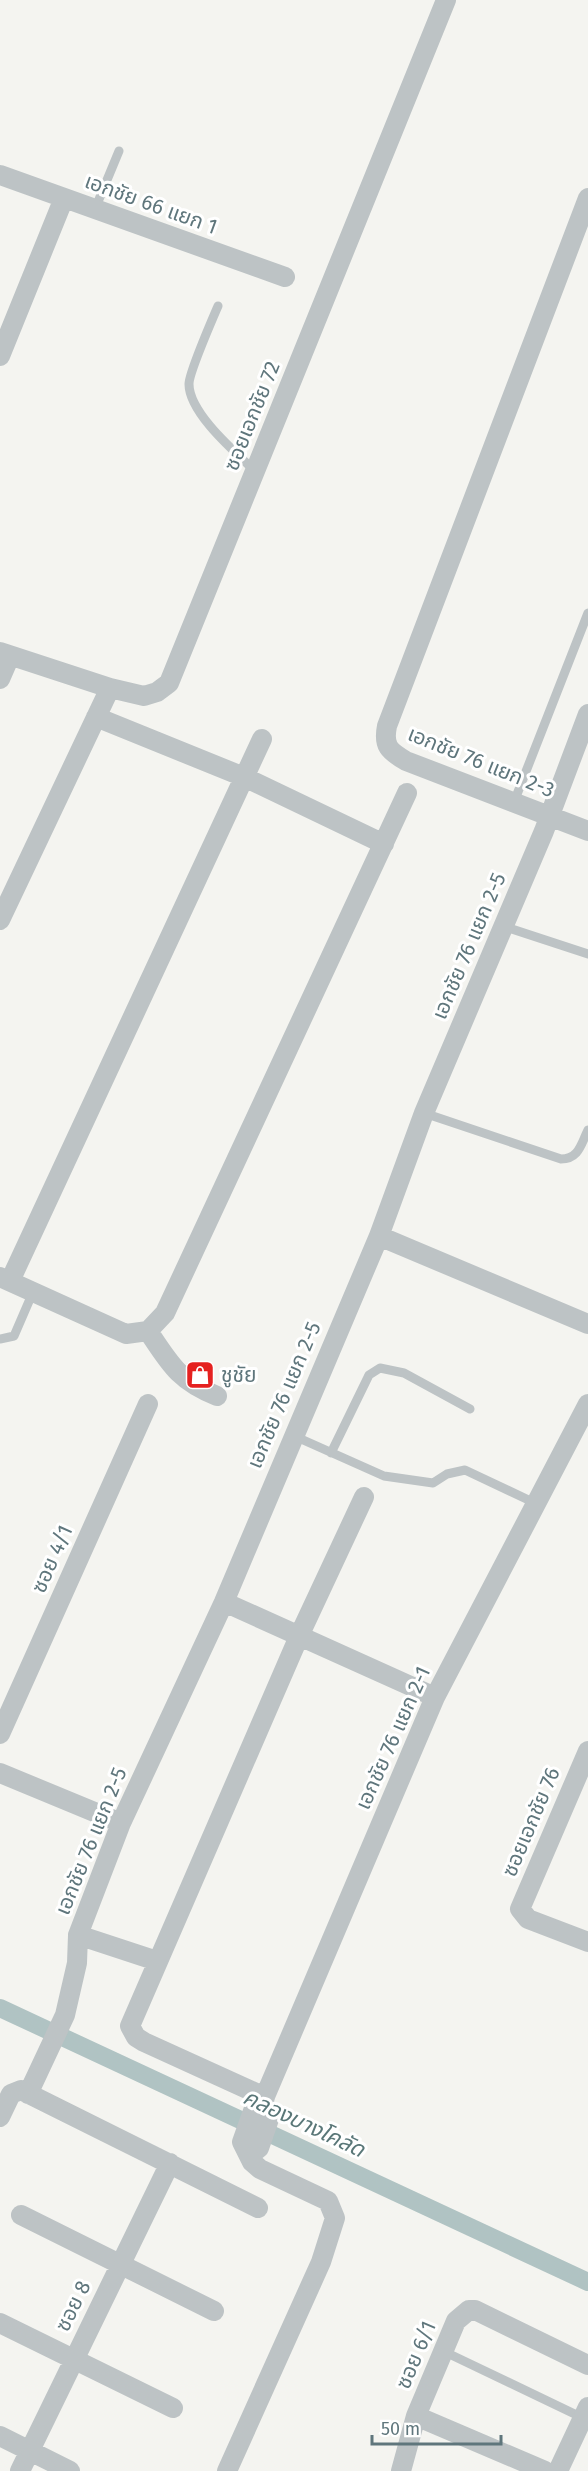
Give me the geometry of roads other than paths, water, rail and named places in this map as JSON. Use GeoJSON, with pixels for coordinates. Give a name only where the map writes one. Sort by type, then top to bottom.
{"type":"FeatureCollection","features":[{"type":"Feature","properties":{"kind":"street","name":"ซอยเอกชัย 72"},"geometry":{"type":"LineString","coordinates":[[5,654],[110,688],[144,696],[157,692],[169,683],[446,0]]}},
{"type":"Feature","properties":{"kind":"street","name":"เอกชัย 66 แยก 1"},"geometry":{"type":"LineString","coordinates":[[0,175],[285,277]]}},
{"type":"Feature","properties":{"kind":"street"},"geometry":{"type":"LineString","coordinates":[[0,356],[64,198]]}},
{"type":"Feature","properties":{"kind":"street","name":"เอกชัย 76 แยก 2-3"},"geometry":{"type":"LineString","coordinates":[[588,198],[387,726],[385,740],[389,751],[406,761],[588,831]]}},
{"type":"Feature","properties":{"kind":"street"},"geometry":{"type":"LineString","coordinates":[[0,679],[5,654]]}},
{"type":"Feature","properties":{"kind":"street"},"geometry":{"type":"LineString","coordinates":[[0,920],[110,688]]}},
{"type":"Feature","properties":{"kind":"street","name":"เอกชัย 76 แยก 2-5"},"geometry":{"type":"LineString","coordinates":[[28,2094],[65,2015],[77,1963],[78,1935],[121,1823],[224,1602],[292,1436],[379,1236],[424,1113],[550,816],[588,714]]}},
{"type":"Feature","properties":{"kind":"street"},"geometry":{"type":"LineString","coordinates":[[96,717],[244,777],[384,844]]}},
{"type":"Feature","properties":{"kind":"street"},"geometry":{"type":"LineString","coordinates":[[262,739],[5,1279],[126,1334],[148,1331],[165,1313],[407,793]]}},
{"type":"Feature","properties":{"kind":"street"},"geometry":{"type":"LineString","coordinates":[[379,1236],[588,1324]]}},
{"type":"Feature","properties":{"kind":"street"},"geometry":{"type":"LineString","coordinates":[[148,1331],[177,1373],[194,1387],[217,1396]]}},
{"type":"Feature","properties":{"kind":"street","name":"ซอย 4/1"},"geometry":{"type":"LineString","coordinates":[[0,1734],[148,1404]]}},
{"type":"Feature","properties":{"kind":"street","name":"เอกชัย 76 แยก 2-1"},"geometry":{"type":"LineString","coordinates":[[227,2471],[321,2262],[335,2218],[328,2201],[260,2169],[250,2148],[263,2106],[435,1697],[588,1404]]}},
{"type":"Feature","properties":{"kind":"street"},"geometry":{"type":"LineString","coordinates":[[263,2106],[136,2037],[129,2026],[300,1634],[364,1497]]}},
{"type":"Feature","properties":{"kind":"street"},"geometry":{"type":"LineString","coordinates":[[224,1602],[300,1634],[435,1697]]}},
{"type":"Feature","properties":{"kind":"street","name":"ซอยเอกชัย 76"},"geometry":{"type":"LineString","coordinates":[[587,1939],[528,1919],[521,1912],[588,1750]]}},
{"type":"Feature","properties":{"kind":"street"},"geometry":{"type":"LineString","coordinates":[[0,1773],[121,1823]]}},
{"type":"Feature","properties":{"kind":"street"},"geometry":{"type":"LineString","coordinates":[[78,1935],[157,1960]]}},
{"type":"Feature","properties":{"kind":"street"},"geometry":{"type":"LineString","coordinates":[[0,2117],[10,2094],[17,2091],[28,2094],[258,2208]]}},
{"type":"Feature","properties":{"kind":"street","name":"ซอย 8"},"geometry":{"type":"LineString","coordinates":[[20,2471],[170,2163]]}},
{"type":"Feature","properties":{"kind":"street"},"geometry":{"type":"LineString","coordinates":[[21,2215],[121,2262],[214,2311]]}},
{"type":"Feature","properties":{"kind":"street","name":"ซอย 6/1"},"geometry":{"type":"LineString","coordinates":[[545,2471],[416,2416],[456,2321],[463,2313],[476,2310],[588,2365]]}},
{"type":"Feature","properties":{"kind":"street"},"geometry":{"type":"LineString","coordinates":[[0,2323],[173,2408]]}},
{"type":"Feature","properties":{"kind":"street"},"geometry":{"type":"LineString","coordinates":[[558,2471],[586,2415]]}},
{"type":"Feature","properties":{"kind":"street"},"geometry":{"type":"LineString","coordinates":[[401,2471],[416,2416]]}},
{"type":"Feature","properties":{"kind":"street"},"geometry":{"type":"LineString","coordinates":[[0,2436],[70,2471]]}},
{"type":"Feature","properties":{"kind":"lane"},"geometry":{"type":"LineString","coordinates":[[95,209],[119,151]]}},
{"type":"Feature","properties":{"kind":"lane"},"geometry":{"type":"LineString","coordinates":[[218,306],[189,384],[196,405],[207,420],[255,471]]}},
{"type":"Feature","properties":{"kind":"lane"},"geometry":{"type":"LineString","coordinates":[[513,802],[588,613]]}},
{"type":"Feature","properties":{"kind":"lane"},"geometry":{"type":"LineString","coordinates":[[503,926],[588,954]]}},
{"type":"Feature","properties":{"kind":"lane"},"geometry":{"type":"LineString","coordinates":[[424,1113],[561,1159],[570,1159],[576,1155],[588,1130]]}},
{"type":"Feature","properties":{"kind":"lane"},"geometry":{"type":"LineString","coordinates":[[0,1339],[14,1336],[33,1292]]}},
{"type":"Feature","properties":{"kind":"lane"},"geometry":{"type":"LineString","coordinates":[[331,1453],[369,1375],[380,1368],[404,1373],[470,1409]]}},
{"type":"Feature","properties":{"kind":"lane"},"geometry":{"type":"LineString","coordinates":[[292,1436],[384,1476],[433,1483],[447,1474],[465,1470],[537,1504]]}},
{"type":"Feature","properties":{"kind":"lane"},"geometry":{"type":"LineString","coordinates":[[444,2351],[586,2415]]}},
{"type":"Feature","properties":{"kind":"waterway","name":"คลองบางโคลัด"},"geometry":{"type":"LineString","coordinates":[[0,2008],[588,2282]]}},
{"type":"Feature","properties":{"kind":"place","name":"ชูชัย"},"geometry":{"type":"Point","coordinates":[200,1375]}}]}
